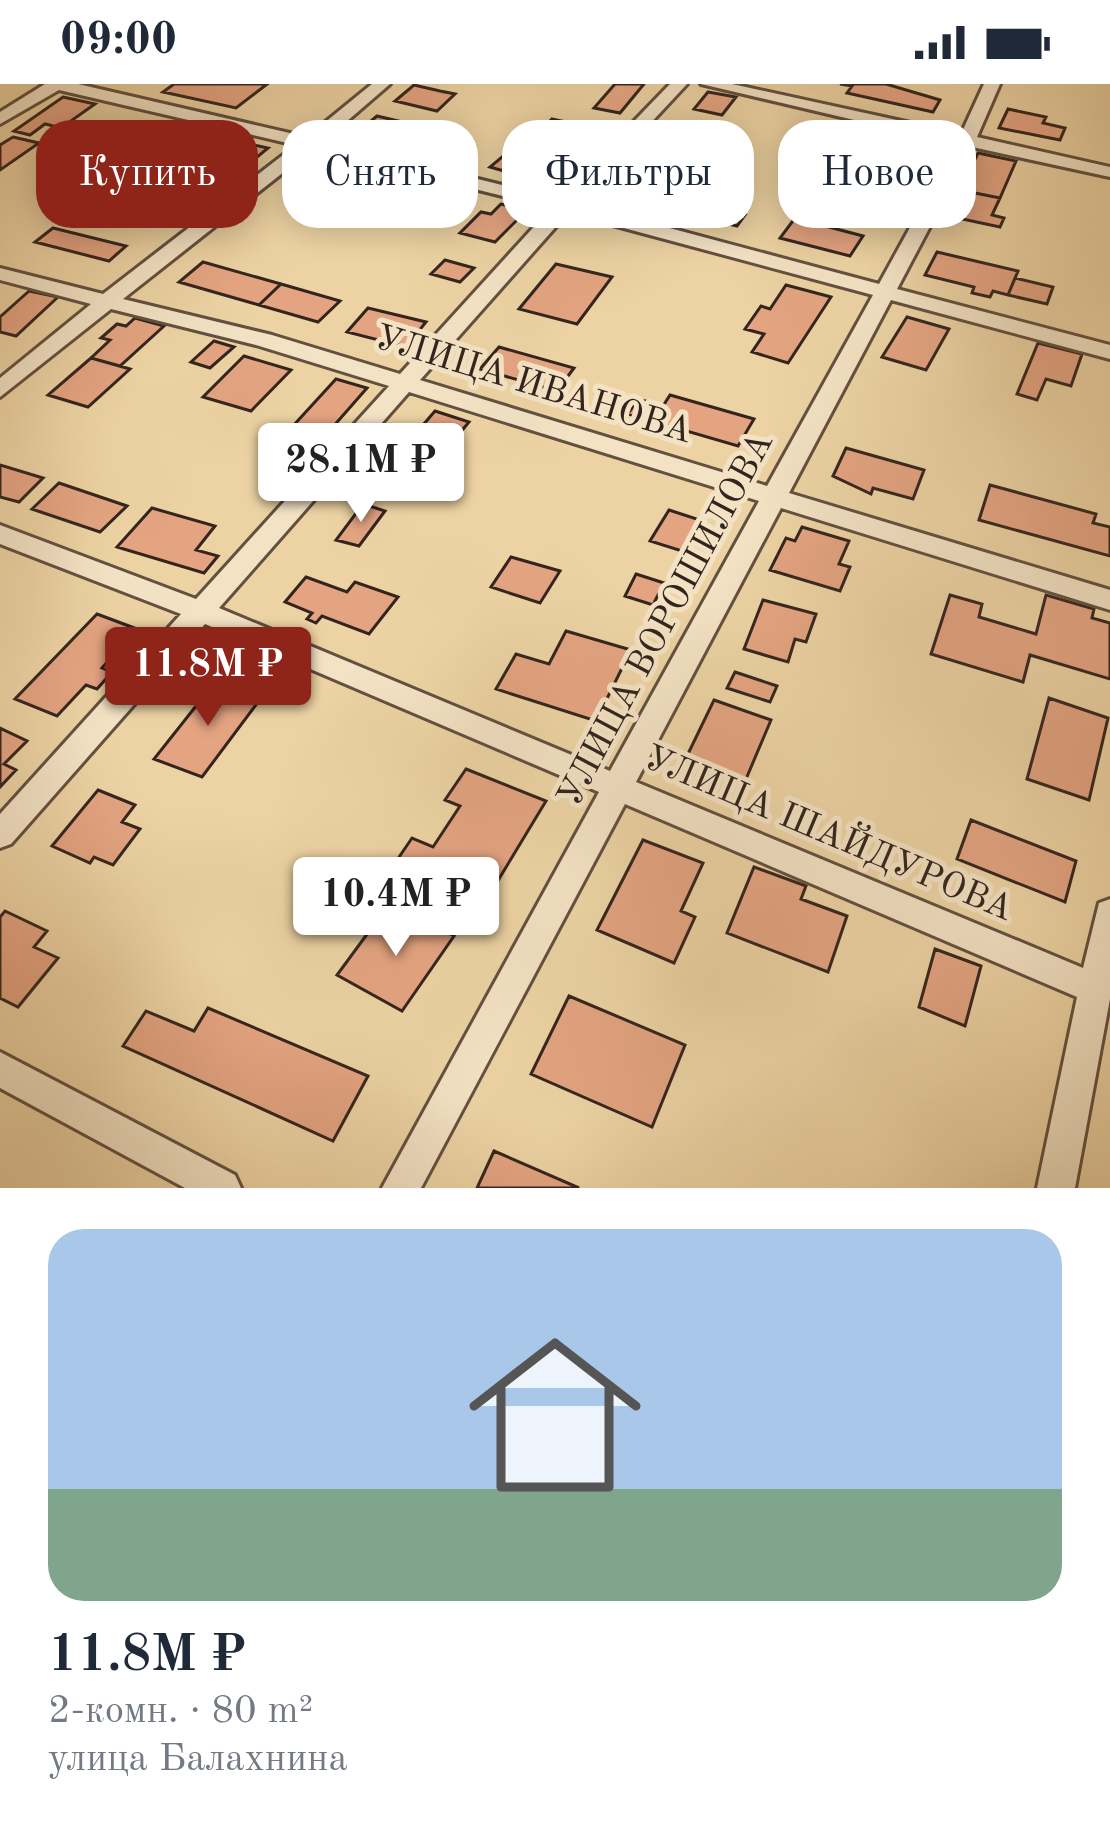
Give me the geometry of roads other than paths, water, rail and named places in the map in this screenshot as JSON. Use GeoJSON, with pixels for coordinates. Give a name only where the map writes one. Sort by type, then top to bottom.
{"type":"FeatureCollection","features":[{"type":"Feature","properties":{"kind":"street"},"geometry":{"type":"LineString","coordinates":[[0,119],[57,84],[282,134]]}},
{"type":"Feature","properties":{"kind":"street"},"geometry":{"type":"LineString","coordinates":[[339,120],[382,84]]}},
{"type":"Feature","properties":{"kind":"street"},"geometry":{"type":"LineString","coordinates":[[645,120],[679,84]]}},
{"type":"Feature","properties":{"kind":"street"},"geometry":{"type":"LineString","coordinates":[[709,84],[875,120]]}},
{"type":"Feature","properties":{"kind":"street","name":"УЛИЦА ВОРОШИЛОВА"},"geometry":{"type":"LineString","coordinates":[[976,120],[992,84]]}},
{"type":"Feature","properties":{"kind":"street"},"geometry":{"type":"LineString","coordinates":[[976,142],[1110,172]]}},
{"type":"Feature","properties":{"kind":"street"},"geometry":{"type":"LineString","coordinates":[[0,390],[100,303],[282,165]]}},
{"type":"Feature","properties":{"kind":"street"},"geometry":{"type":"LineString","coordinates":[[0,835],[543,228]]}},
{"type":"Feature","properties":{"kind":"street"},"geometry":{"type":"LineString","coordinates":[[648,228],[1110,352]]}},
{"type":"Feature","properties":{"kind":"street","name":"УЛИЦА ВОРОШИЛОВА"},"geometry":{"type":"LineString","coordinates":[[401,1188],[919,228]]}},
{"type":"Feature","properties":{"kind":"street","name":"УЛИЦА ИВАНОВА"},"geometry":{"type":"LineString","coordinates":[[0,274],[100,303],[181,317],[1110,600]]}},
{"type":"Feature","properties":{"kind":"street","name":"УЛИЦА ШАЙДУРОВА"},"geometry":{"type":"LineString","coordinates":[[0,534],[200,611],[1093,988]]}},
{"type":"Feature","properties":{"kind":"street"},"geometry":{"type":"LineString","coordinates":[[1056,1188],[1110,913]]}},
{"type":"Feature","properties":{"kind":"street"},"geometry":{"type":"LineString","coordinates":[[0,1069],[222,1188]]}}]}
